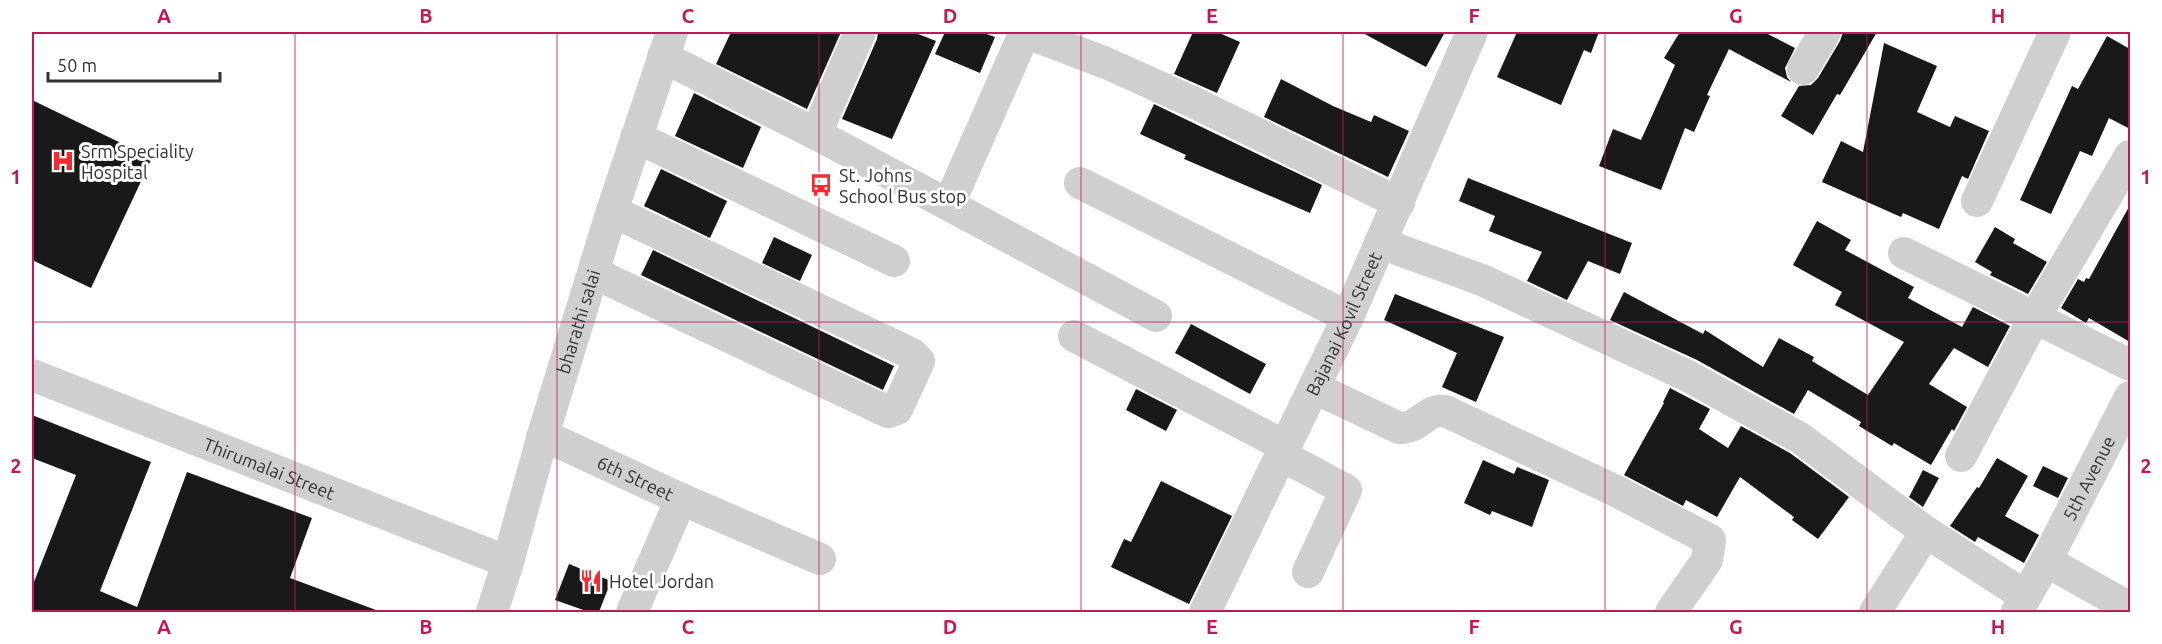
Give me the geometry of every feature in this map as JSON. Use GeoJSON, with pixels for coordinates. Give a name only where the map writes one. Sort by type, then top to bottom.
{"type":"FeatureCollection","features":[{"type":"Feature","properties":{"kind":"street"},"geometry":{"type":"LineString","coordinates":[[816,134],[860,32]]}},
{"type":"Feature","properties":{"kind":"street"},"geometry":{"type":"LineString","coordinates":[[949,204],[1025,32],[1106,63],[1195,103],[1398,203]]}},
{"type":"Feature","properties":{"kind":"street","name":"Bajanai Kovil Street"},"geometry":{"type":"LineString","coordinates":[[1205,612],[1348,317],[1472,32]]}},
{"type":"Feature","properties":{"kind":"street"},"geometry":{"type":"LineString","coordinates":[[1803,69],[1825,32]]}},
{"type":"Feature","properties":{"kind":"street"},"geometry":{"type":"LineString","coordinates":[[1977,201],[2055,32]]}},
{"type":"Feature","properties":{"kind":"street"},"geometry":{"type":"LineString","coordinates":[[667,44],[816,134],[1156,316]]}},
{"type":"Feature","properties":{"kind":"street","name":"bharathi salai"},"geometry":{"type":"LineString","coordinates":[[492,612],[543,435],[612,211],[667,44]]}},
{"type":"Feature","properties":{"kind":"street"},"geometry":{"type":"LineString","coordinates":[[636,137],[894,261]]}},
{"type":"Feature","properties":{"kind":"street"},"geometry":{"type":"LineString","coordinates":[[1961,456],[2035,317],[2130,156]]}},
{"type":"Feature","properties":{"kind":"street"},"geometry":{"type":"LineString","coordinates":[[1080,183],[1348,317]]}},
{"type":"Feature","properties":{"kind":"street"},"geometry":{"type":"LineString","coordinates":[[594,273],[888,412],[897,409],[919,361],[912,354],[612,211]]}},
{"type":"Feature","properties":{"kind":"street"},"geometry":{"type":"LineString","coordinates":[[1380,243],[1482,280],[1688,376],[1800,438],[2021,604]]}},
{"type":"Feature","properties":{"kind":"street"},"geometry":{"type":"LineString","coordinates":[[1904,253],[2130,365]]}},
{"type":"Feature","properties":{"kind":"street"},"geometry":{"type":"LineString","coordinates":[[1074,336],[1283,450],[1346,490],[1308,572]]}},
{"type":"Feature","properties":{"kind":"street","name":"Thirumalai Street"},"geometry":{"type":"LineString","coordinates":[[32,375],[508,562]]}},
{"type":"Feature","properties":{"kind":"street"},"geometry":{"type":"LineString","coordinates":[[1315,387],[1399,428],[1415,425],[1429,413],[1437,410],[1445,411],[1614,490],[1710,540],[1707,560],[1671,612]]}},
{"type":"Feature","properties":{"kind":"street","name":"5th Avenue"},"geometry":{"type":"LineString","coordinates":[[2021,604],[2046,561],[2130,397]]}},
{"type":"Feature","properties":{"kind":"street","name":"6th Street"},"geometry":{"type":"LineString","coordinates":[[543,435],[681,499],[632,612]]}},
{"type":"Feature","properties":{"kind":"street"},"geometry":{"type":"LineString","coordinates":[[681,499],[820,560]]}},
{"type":"Feature","properties":{"kind":"street"},"geometry":{"type":"LineString","coordinates":[[1875,612],[1926,532]]}},
{"type":"Feature","properties":{"kind":"street"},"geometry":{"type":"LineString","coordinates":[[2046,561],[2130,608]]}},
{"type":"Feature","properties":{"kind":"building"},"geometry":{"type":"Polygon","coordinates":[[[731,32],[841,32],[807,109],[716,64],[731,32]]]}},
{"type":"Feature","properties":{"kind":"building"},"geometry":{"type":"Polygon","coordinates":[[[878,32],[913,32],[936,41],[892,139],[842,119],[878,32]]]}},
{"type":"Feature","properties":{"kind":"building"},"geometry":{"type":"Polygon","coordinates":[[[945,32],[981,32],[995,37],[980,73],[935,54],[945,32]]]}},
{"type":"Feature","properties":{"kind":"building"},"geometry":{"type":"Polygon","coordinates":[[[1193,32],[1217,32],[1240,42],[1217,93],[1174,74],[1193,32]]]}},
{"type":"Feature","properties":{"kind":"building"},"geometry":{"type":"Polygon","coordinates":[[[1361,32],[1445,32],[1426,67],[1361,32]]]}},
{"type":"Feature","properties":{"kind":"building"},"geometry":{"type":"Polygon","coordinates":[[[1517,32],[1599,32],[1591,53],[1584,50],[1561,105],[1497,77],[1517,32]]]}},
{"type":"Feature","properties":{"kind":"building"},"geometry":{"type":"Polygon","coordinates":[[[1680,32],[1764,32],[1795,48],[1785,68],[1791,82],[1729,49],[1707,95],[1710,96],[1694,132],[1685,128],[1661,190],[1599,166],[1613,129],[1641,140],[1675,65],[1664,58],[1680,32]]]}},
{"type":"Feature","properties":{"kind":"building"},"geometry":{"type":"Polygon","coordinates":[[[1843,32],[1877,32],[1840,95],[1837,94],[1813,135],[1781,116],[1799,86],[1811,85],[1818,78],[1843,32]]]}},
{"type":"Feature","properties":{"kind":"building"},"geometry":{"type":"Polygon","coordinates":[[[2107,36],[2130,49],[2130,129],[2109,118],[2092,156],[2080,151],[2051,214],[2020,200],[2072,86],[2078,89],[2107,36]]]}},
{"type":"Feature","properties":{"kind":"building"},"geometry":{"type":"Polygon","coordinates":[[[1884,43],[1937,66],[1917,112],[1950,127],[1955,116],[1989,131],[1968,179],[1962,176],[1939,229],[1903,213],[1901,217],[1822,182],[1841,141],[1863,152],[1884,43]]]}},
{"type":"Feature","properties":{"kind":"building"},"geometry":{"type":"Polygon","coordinates":[[[1281,79],[1333,106],[1371,122],[1374,115],[1409,131],[1388,177],[1264,117],[1281,79]]]}},
{"type":"Feature","properties":{"kind":"building"},"geometry":{"type":"Polygon","coordinates":[[[694,93],[761,127],[743,168],[675,136],[694,93]]]}},
{"type":"Feature","properties":{"kind":"building"},"geometry":{"type":"Polygon","coordinates":[[[32,100],[152,158],[91,288],[32,260],[32,100]]]}},
{"type":"Feature","properties":{"kind":"building"},"geometry":{"type":"Polygon","coordinates":[[[1154,104],[1322,185],[1310,213],[1184,159],[1186,155],[1140,134],[1154,104]]]}},
{"type":"Feature","properties":{"kind":"building"},"geometry":{"type":"Polygon","coordinates":[[[661,169],[727,201],[710,238],[644,206],[661,169]]]}},
{"type":"Feature","properties":{"kind":"building"},"geometry":{"type":"Polygon","coordinates":[[[1468,178],[1632,243],[1620,274],[1588,261],[1567,300],[1527,281],[1542,252],[1489,231],[1495,216],[1459,201],[1468,178]]]}},
{"type":"Feature","properties":{"kind":"building"},"geometry":{"type":"Polygon","coordinates":[[[2130,205],[2130,342],[2089,318],[2086,323],[2061,308],[2078,279],[2084,282],[2086,278],[2089,279],[2130,205]]]}},
{"type":"Feature","properties":{"kind":"building"},"geometry":{"type":"Polygon","coordinates":[[[1817,221],[1851,240],[1845,250],[1914,287],[1908,298],[1962,327],[1973,307],[2010,326],[1988,367],[1954,348],[1929,384],[1967,407],[1931,465],[1894,443],[1892,446],[1859,426],[1861,422],[1808,390],[1794,414],[1697,360],[1610,320],[1624,292],[1703,334],[1705,330],[1763,367],[1779,338],[1814,357],[1812,361],[1868,395],[1904,342],[1835,305],[1842,292],[1793,265],[1817,221]]]}},
{"type":"Feature","properties":{"kind":"building"},"geometry":{"type":"Polygon","coordinates":[[[1995,227],[2015,239],[2013,243],[2047,262],[2028,294],[1990,275],[1992,272],[1975,262],[1995,227]]]}},
{"type":"Feature","properties":{"kind":"building"},"geometry":{"type":"Polygon","coordinates":[[[774,237],[812,255],[800,281],[762,263],[774,237]]]}},
{"type":"Feature","properties":{"kind":"building"},"geometry":{"type":"Polygon","coordinates":[[[653,250],[894,366],[883,390],[641,275],[653,250]]]}},
{"type":"Feature","properties":{"kind":"building"},"geometry":{"type":"Polygon","coordinates":[[[1395,294],[1504,337],[1476,402],[1442,387],[1457,353],[1384,320],[1395,294]]]}},
{"type":"Feature","properties":{"kind":"building"},"geometry":{"type":"Polygon","coordinates":[[[1191,324],[1266,364],[1250,394],[1175,353],[1191,324]]]}},
{"type":"Feature","properties":{"kind":"building"},"geometry":{"type":"Polygon","coordinates":[[[1670,388],[1710,409],[1699,429],[1728,448],[1741,426],[1790,453],[1849,497],[1818,539],[1792,520],[1794,517],[1740,477],[1717,517],[1686,500],[1683,506],[1624,475],[1670,388]]]}},
{"type":"Feature","properties":{"kind":"building"},"geometry":{"type":"Polygon","coordinates":[[[1136,389],[1177,410],[1166,431],[1126,410],[1136,389]]]}},
{"type":"Feature","properties":{"kind":"building"},"geometry":{"type":"Polygon","coordinates":[[[32,415],[151,462],[100,591],[137,607],[187,472],[312,518],[290,578],[376,610],[376,612],[32,612],[32,587],[76,475],[32,458],[32,415]]]}},
{"type":"Feature","properties":{"kind":"building"},"geometry":{"type":"Polygon","coordinates":[[[1997,458],[2028,476],[2005,516],[2039,535],[2024,563],[1978,537],[1975,542],[1950,526],[1977,487],[1979,488],[1997,458]]]}},
{"type":"Feature","properties":{"kind":"building"},"geometry":{"type":"Polygon","coordinates":[[[1483,460],[1514,474],[1517,467],[1549,480],[1532,527],[1492,511],[1490,515],[1464,503],[1483,460]]]}},
{"type":"Feature","properties":{"kind":"building"},"geometry":{"type":"Polygon","coordinates":[[[2043,466],[2068,478],[2058,498],[2033,486],[2043,466]]]}},
{"type":"Feature","properties":{"kind":"building"},"geometry":{"type":"Polygon","coordinates":[[[1923,470],[1939,478],[1923,507],[1909,497],[1923,470]]]}},
{"type":"Feature","properties":{"kind":"building"},"geometry":{"type":"Polygon","coordinates":[[[1161,481],[1232,516],[1189,604],[1111,567],[1124,539],[1131,542],[1161,481]]]}},
{"type":"Feature","properties":{"kind":"building"},"geometry":{"type":"Polygon","coordinates":[[[569,564],[611,581],[599,612],[589,612],[555,600],[569,564]]]}},
{"type":"Feature","properties":{"kind":"place","name":"Srm Speciality Hospital"},"geometry":{"type":"Point","coordinates":[63,161]}},
{"type":"Feature","properties":{"kind":"place","name":"St. Johns School Bus stop"},"geometry":{"type":"Point","coordinates":[821,185]}},
{"type":"Feature","properties":{"kind":"place","name":"Hotel Jordan"},"geometry":{"type":"Point","coordinates":[591,581]}}]}
